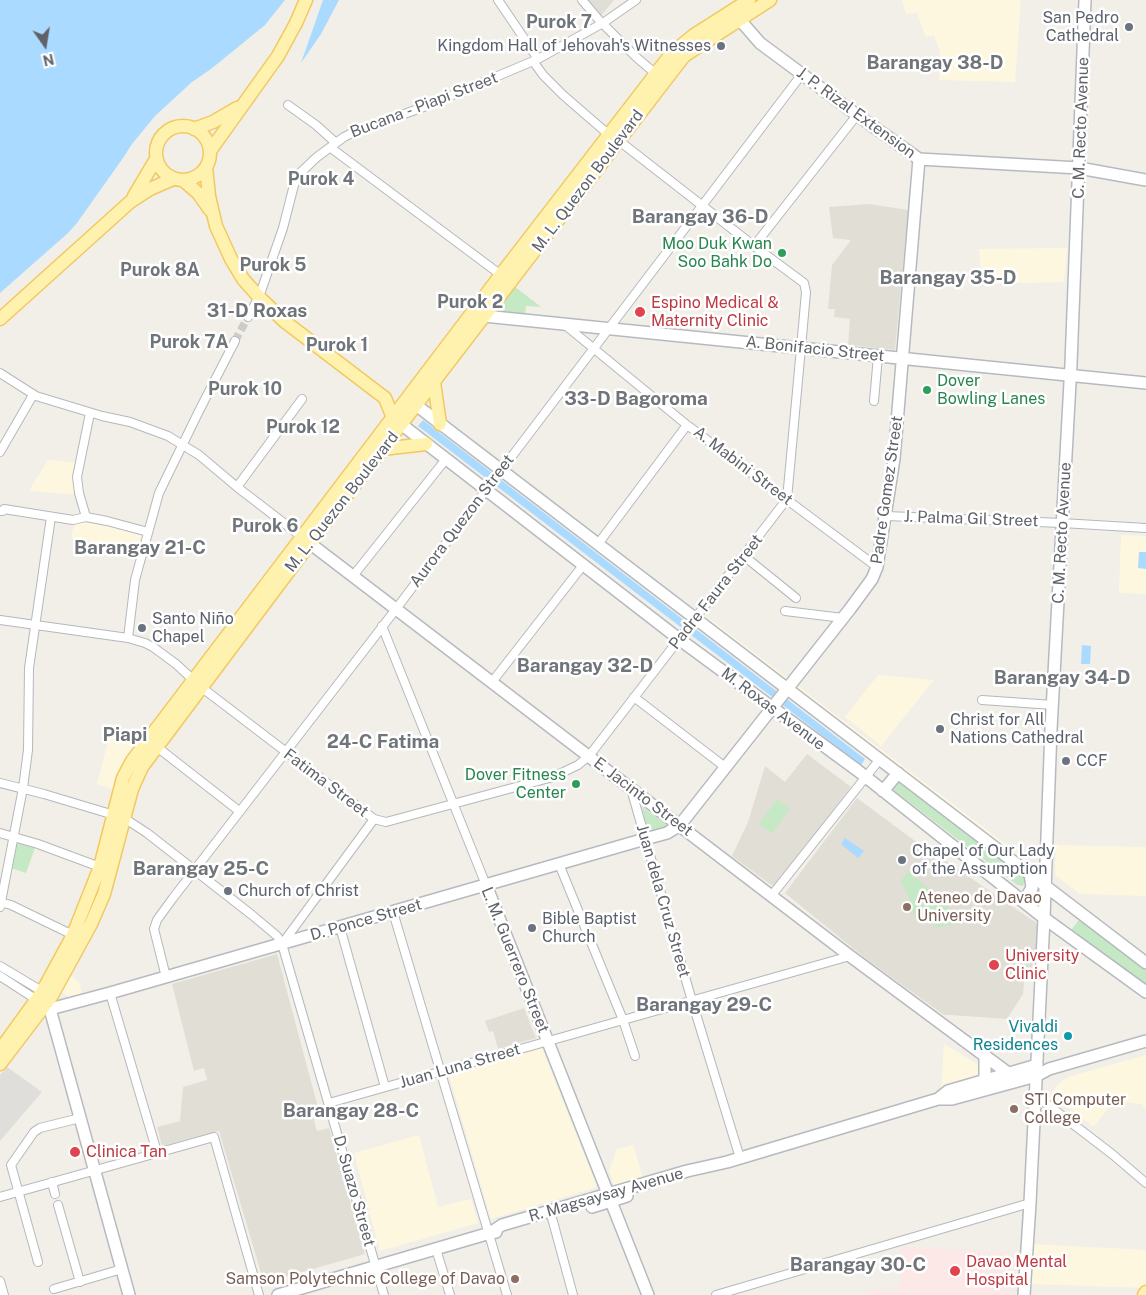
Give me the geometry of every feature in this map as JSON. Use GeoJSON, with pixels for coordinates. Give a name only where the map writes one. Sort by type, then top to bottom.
{"type":"FeatureCollection","features":[{"type":"Feature","properties":{"kind":"main road"},"geometry":{"type":"LineString","coordinates":[[0,319],[130,202],[150,189],[199,175],[206,167],[210,151],[278,56],[306,0]]}},
{"type":"Feature","properties":{"kind":"main road","name":"M. L. Quezon Boulevard"},"geometry":{"type":"LineString","coordinates":[[412,402],[434,382],[484,316],[614,137],[671,54],[694,35],[749,0]]}},
{"type":"Feature","properties":{"kind":"main road","name":"M. L. Quezon Boulevard"},"geometry":{"type":"LineString","coordinates":[[0,1064],[45,1001],[91,924],[104,894],[119,816],[123,778],[128,769],[197,684],[412,402],[501,275],[614,137],[684,56],[706,41],[735,10],[770,0]]}},
{"type":"Feature","properties":{"kind":"main road","name":"C. M. Recto Avenue"},"geometry":{"type":"LineString","coordinates":[[1024,1295],[1036,1093],[1080,168],[1085,0]]}},
{"type":"Feature","properties":{"kind":"main road","name":"J. P. Rizal Extension"},"geometry":{"type":"LineString","coordinates":[[735,10],[760,43],[919,159],[1080,168],[1146,180]]}},
{"type":"Feature","properties":{"kind":"main road"},"geometry":{"type":"LineString","coordinates":[[130,202],[156,159],[156,148],[164,134],[178,127],[194,129],[220,119],[243,103]]}},
{"type":"Feature","properties":{"kind":"main road"},"geometry":{"type":"LineString","coordinates":[[194,129],[205,138],[210,151]]}},
{"type":"Feature","properties":{"kind":"main road"},"geometry":{"type":"LineString","coordinates":[[156,159],[164,173],[198,193],[213,215]]}},
{"type":"Feature","properties":{"kind":"main road","name":"Padre Gomez Street"},"geometry":{"type":"LineString","coordinates":[[680,825],[843,618],[872,579],[877,567],[894,460],[919,159]]}},
{"type":"Feature","properties":{"kind":"main road"},"geometry":{"type":"LineString","coordinates":[[206,167],[213,215],[220,237],[244,278],[259,297],[295,331],[385,398],[397,421]]}},
{"type":"Feature","properties":{"kind":"main road","name":"A. Bonifacio Street"},"geometry":{"type":"LineString","coordinates":[[484,316],[1070,376],[1146,382]]}},
{"type":"Feature","properties":{"kind":"main road"},"geometry":{"type":"LineString","coordinates":[[434,382],[440,424]]}},
{"type":"Feature","properties":{"kind":"main road"},"geometry":{"type":"LineString","coordinates":[[385,398],[412,402]]}},
{"type":"Feature","properties":{"kind":"main road","name":"M. Roxas Avenue"},"geometry":{"type":"LineString","coordinates":[[412,402],[598,544],[688,628],[780,698],[880,759],[1146,963]]}},
{"type":"Feature","properties":{"kind":"main road","name":"M. L. Quezon Boulevard"},"geometry":{"type":"LineString","coordinates":[[306,540],[382,449],[397,421]]}},
{"type":"Feature","properties":{"kind":"main road","name":"M. Roxas Avenue"},"geometry":{"type":"LineString","coordinates":[[397,421],[584,564],[688,628],[780,698],[865,777],[1044,918],[1146,992]]}},
{"type":"Feature","properties":{"kind":"main road"},"geometry":{"type":"LineString","coordinates":[[382,449],[426,444]]}},
{"type":"Feature","properties":{"kind":"main road","name":"E. Jacinto Street"},"geometry":{"type":"LineString","coordinates":[[306,540],[850,956],[1008,1073]]}},
{"type":"Feature","properties":{"kind":"main road","name":"M. L. Quezon Boulevard"},"geometry":{"type":"LineString","coordinates":[[0,1050],[45,1001],[136,777],[197,684]]}},
{"type":"Feature","properties":{"kind":"main road"},"geometry":{"type":"LineString","coordinates":[[883,791],[898,773]]}},
{"type":"Feature","properties":{"kind":"main road","name":"D. Ponce Street"},"geometry":{"type":"LineString","coordinates":[[45,1001],[110,993],[667,833],[680,825]]}},
{"type":"Feature","properties":{"kind":"main road"},"geometry":{"type":"LineString","coordinates":[[1024,901],[1032,888],[1030,873]]}},
{"type":"Feature","properties":{"kind":"main road","name":"L. M. Guerrero Street"},"geometry":{"type":"LineString","coordinates":[[486,885],[648,1295]]}},
{"type":"Feature","properties":{"kind":"main road"},"geometry":{"type":"LineString","coordinates":[[45,1001],[80,1118],[129,1295]]}},
{"type":"Feature","properties":{"kind":"main road"},"geometry":{"type":"LineString","coordinates":[[1037,1070],[1055,1067],[1146,1041]]}},
{"type":"Feature","properties":{"kind":"main road"},"geometry":{"type":"LineString","coordinates":[[985,1056],[985,1080]]}},
{"type":"Feature","properties":{"kind":"main road"},"geometry":{"type":"LineString","coordinates":[[1018,1081],[1030,1086],[1036,1093],[1055,1067]]}},
{"type":"Feature","properties":{"kind":"main road","name":"R. Magsaysay Avenue"},"geometry":{"type":"LineString","coordinates":[[938,1099],[948,1091],[1008,1073],[1037,1070]]}},
{"type":"Feature","properties":{"kind":"main road","name":"R. Magsaysay Avenue"},"geometry":{"type":"LineString","coordinates":[[490,1233],[502,1224],[689,1177],[740,1158],[938,1099],[952,1099],[1018,1081],[1037,1070]]}},
{"type":"Feature","properties":{"kind":"main road","name":"R. Magsaysay Avenue"},"geometry":{"type":"LineString","coordinates":[[278,1295],[490,1233],[504,1232],[552,1218],[609,1198]]}},
{"type":"Feature","properties":{"kind":"street"},"geometry":{"type":"LineString","coordinates":[[498,0],[543,75],[563,95],[702,206],[804,283],[806,292],[787,499]]}},
{"type":"Feature","properties":{"kind":"street"},"geometry":{"type":"LineString","coordinates":[[582,0],[636,57],[656,74]]}},
{"type":"Feature","properties":{"kind":"street","name":"Bucana - Piapi Street"},"geometry":{"type":"LineString","coordinates":[[248,317],[259,297],[283,228],[294,185],[299,174],[307,166],[333,145],[352,133],[437,102],[535,60],[603,23],[636,0]]}},
{"type":"Feature","properties":{"kind":"street","name":"Aurora Quezon Street"},"geometry":{"type":"LineString","coordinates":[[166,977],[154,934],[155,925],[194,870],[396,609],[500,469],[802,74]]}},
{"type":"Feature","properties":{"kind":"street"},"geometry":{"type":"LineString","coordinates":[[288,105],[316,125],[333,145],[501,275]]}},
{"type":"Feature","properties":{"kind":"street"},"geometry":{"type":"LineString","coordinates":[[754,246],[857,115]]}},
{"type":"Feature","properties":{"kind":"street","name":"A. Mabini Street"},"geometry":{"type":"LineString","coordinates":[[564,324],[687,425],[877,567]]}},
{"type":"Feature","properties":{"kind":"street"},"geometry":{"type":"LineString","coordinates":[[128,638],[135,580],[159,493],[236,341]]}},
{"type":"Feature","properties":{"kind":"street"},"geometry":{"type":"LineString","coordinates":[[874,401],[878,356]]}},
{"type":"Feature","properties":{"kind":"street"},"geometry":{"type":"LineString","coordinates":[[0,373],[33,395],[90,413],[142,426],[183,444],[306,540]]}},
{"type":"Feature","properties":{"kind":"street"},"geometry":{"type":"LineString","coordinates":[[0,452],[33,395]]}},
{"type":"Feature","properties":{"kind":"street"},"geometry":{"type":"LineString","coordinates":[[237,487],[302,399]]}},
{"type":"Feature","properties":{"kind":"street"},"geometry":{"type":"LineString","coordinates":[[86,517],[79,494],[77,477],[90,413]]}},
{"type":"Feature","properties":{"kind":"street"},"geometry":{"type":"LineString","coordinates":[[598,544],[687,425]]}},
{"type":"Feature","properties":{"kind":"street"},"geometry":{"type":"LineString","coordinates":[[353,576],[446,459]]}},
{"type":"Feature","properties":{"kind":"street","name":"Padre Faura Street"},"geometry":{"type":"LineString","coordinates":[[589,756],[787,499]]}},
{"type":"Feature","properties":{"kind":"street"},"geometry":{"type":"LineString","coordinates":[[0,511],[4,509],[74,520],[86,517],[107,520],[148,532]]}},
{"type":"Feature","properties":{"kind":"street","name":"J. Palma Gil Street"},"geometry":{"type":"LineString","coordinates":[[886,516],[1146,528]]}},
{"type":"Feature","properties":{"kind":"street"},"geometry":{"type":"LineString","coordinates":[[51,517],[29,668],[28,750],[23,788],[0,904],[11,905],[73,935]]}},
{"type":"Feature","properties":{"kind":"street"},"geometry":{"type":"LineString","coordinates":[[744,556],[796,598]]}},
{"type":"Feature","properties":{"kind":"street"},"geometry":{"type":"LineString","coordinates":[[492,682],[584,564]]}},
{"type":"Feature","properties":{"kind":"street"},"geometry":{"type":"LineString","coordinates":[[785,611],[843,618]]}},
{"type":"Feature","properties":{"kind":"street","name":"Fatima Street"},"geometry":{"type":"LineString","coordinates":[[0,620],[128,638],[145,643],[159,651],[197,684],[374,819],[381,822],[553,777],[578,765],[589,756]]}},
{"type":"Feature","properties":{"kind":"street","name":"L. M. Guerrero Street"},"geometry":{"type":"LineString","coordinates":[[382,626],[486,885]]}},
{"type":"Feature","properties":{"kind":"street"},"geometry":{"type":"LineString","coordinates":[[634,697],[725,767]]}},
{"type":"Feature","properties":{"kind":"street"},"geometry":{"type":"LineString","coordinates":[[982,700],[1053,705]]}},
{"type":"Feature","properties":{"kind":"street"},"geometry":{"type":"LineString","coordinates":[[157,747],[239,811]]}},
{"type":"Feature","properties":{"kind":"street"},"geometry":{"type":"LineString","coordinates":[[772,895],[880,759]]}},
{"type":"Feature","properties":{"kind":"street"},"geometry":{"type":"LineString","coordinates":[[0,783],[119,816],[147,833],[269,928],[282,944],[374,819]]}},
{"type":"Feature","properties":{"kind":"street","name":"Juan dela Cruz Street"},"geometry":{"type":"LineString","coordinates":[[630,787],[740,1158]]}},
{"type":"Feature","properties":{"kind":"street"},"geometry":{"type":"LineString","coordinates":[[0,834],[14,837],[100,867]]}},
{"type":"Feature","properties":{"kind":"street"},"geometry":{"type":"LineString","coordinates":[[559,864],[623,1020],[635,1056]]}},
{"type":"Feature","properties":{"kind":"street"},"geometry":{"type":"LineString","coordinates":[[392,912],[490,1233],[507,1295]]}},
{"type":"Feature","properties":{"kind":"street"},"geometry":{"type":"LineString","coordinates":[[340,927],[385,1087]]}},
{"type":"Feature","properties":{"kind":"street","name":"D. Suazo Street"},"geometry":{"type":"LineString","coordinates":[[282,944],[384,1295]]}},
{"type":"Feature","properties":{"kind":"street","name":"Juan Luna Street"},"geometry":{"type":"LineString","coordinates":[[329,1103],[850,956]]}},
{"type":"Feature","properties":{"kind":"street"},"geometry":{"type":"LineString","coordinates":[[0,966],[45,1001]]}},
{"type":"Feature","properties":{"kind":"street"},"geometry":{"type":"LineString","coordinates":[[0,976],[45,1001]]}},
{"type":"Feature","properties":{"kind":"street"},"geometry":{"type":"LineString","coordinates":[[110,993],[158,1152]]}},
{"type":"Feature","properties":{"kind":"street"},"geometry":{"type":"LineString","coordinates":[[1036,1093],[1146,1183]]}},
{"type":"Feature","properties":{"kind":"street"},"geometry":{"type":"LineString","coordinates":[[38,1262],[11,1165],[34,1132],[40,1128],[80,1118]]}},
{"type":"Feature","properties":{"kind":"street"},"geometry":{"type":"LineString","coordinates":[[0,1197],[214,1137],[259,1295]]}},
{"type":"Feature","properties":{"kind":"street"},"geometry":{"type":"LineString","coordinates":[[52,1182],[55,1194]]}},
{"type":"Feature","properties":{"kind":"street"},"geometry":{"type":"LineString","coordinates":[[716,1295],[729,1293],[1030,1203]]}},
{"type":"Feature","properties":{"kind":"street"},"geometry":{"type":"LineString","coordinates":[[58,1205],[80,1282]]}},
{"type":"Feature","properties":{"kind":"street"},"geometry":{"type":"LineString","coordinates":[[552,1218],[573,1295]]}},
{"type":"Feature","properties":{"kind":"street"},"geometry":{"type":"LineString","coordinates":[[436,1249],[450,1295]]}},
{"type":"Feature","properties":{"kind":"street"},"geometry":{"type":"LineString","coordinates":[[54,1289],[122,1269]]}},
{"type":"Feature","properties":{"kind":"street"},"geometry":{"type":"LineString","coordinates":[[0,1281],[4,1295]]}},
{"type":"Feature","properties":{"kind":"shaded area"},"geometry":{"type":"Polygon","coordinates":[[[586,0],[614,0],[600,17],[586,0]]]}},
{"type":"Feature","properties":{"kind":"shaded area"},"geometry":{"type":"Polygon","coordinates":[[[902,0],[1021,0],[1015,82],[939,80],[940,52],[934,35],[926,37],[917,13],[906,14],[902,0]]]}},
{"type":"Feature","properties":{"kind":"shaded area"},"geometry":{"type":"Polygon","coordinates":[[[869,204],[908,210],[895,350],[848,345],[850,319],[834,317],[835,309],[828,309],[832,265],[851,240],[833,238],[829,207],[869,204]]]}},
{"type":"Feature","properties":{"kind":"shaded area"},"geometry":{"type":"Polygon","coordinates":[[[1067,248],[1064,282],[982,284],[979,249],[1067,248]]]}},
{"type":"Feature","properties":{"kind":"shaded area"},"geometry":{"type":"Polygon","coordinates":[[[48,460],[79,463],[78,495],[29,491],[48,460]]]}},
{"type":"Feature","properties":{"kind":"shaded area"},"geometry":{"type":"Polygon","coordinates":[[[86,517],[146,531],[140,551],[71,538],[75,520],[86,517]]]}},
{"type":"Feature","properties":{"kind":"shaded area"},"geometry":{"type":"Polygon","coordinates":[[[1121,535],[1146,536],[1146,594],[1119,593],[1121,535]]]}},
{"type":"Feature","properties":{"kind":"shaded area"},"geometry":{"type":"Polygon","coordinates":[[[702,613],[1029,862],[1021,873],[694,623],[702,613]]]}},
{"type":"Feature","properties":{"kind":"shaded area"},"geometry":{"type":"Polygon","coordinates":[[[878,675],[934,680],[881,746],[845,717],[878,675]]]}},
{"type":"Feature","properties":{"kind":"shaded area"},"geometry":{"type":"Polygon","coordinates":[[[111,730],[141,743],[113,789],[97,784],[111,730]]]}},
{"type":"Feature","properties":{"kind":"shaded area"},"geometry":{"type":"Polygon","coordinates":[[[807,754],[851,787],[774,887],[732,856],[748,822],[765,766],[785,782],[807,754]]]}},
{"type":"Feature","properties":{"kind":"shaded area","name":"Ateneo de Davao University"},"geometry":{"type":"Polygon","coordinates":[[[857,798],[934,855],[935,862],[946,861],[1035,921],[1039,937],[1037,958],[1033,959],[1032,971],[1025,971],[1023,994],[1007,1019],[944,1015],[865,958],[785,893],[857,798]]]}},
{"type":"Feature","properties":{"kind":"shaded area"},"geometry":{"type":"Polygon","coordinates":[[[1056,845],[1146,847],[1146,896],[1080,894],[1055,875],[1056,845]]]}},
{"type":"Feature","properties":{"kind":"shaded area"},"geometry":{"type":"Polygon","coordinates":[[[277,954],[320,1115],[313,1117],[317,1131],[329,1128],[365,1254],[264,1283],[219,1131],[162,1146],[157,1127],[180,1121],[183,1087],[207,1080],[204,1068],[194,1071],[172,984],[277,954]]]}},
{"type":"Feature","properties":{"kind":"shaded area"},"geometry":{"type":"Polygon","coordinates":[[[69,975],[79,982],[83,997],[72,999],[61,991],[69,975]]]}},
{"type":"Feature","properties":{"kind":"shaded area"},"geometry":{"type":"Polygon","coordinates":[[[524,1008],[536,1038],[498,1049],[493,1031],[489,1032],[485,1021],[524,1008]]]}},
{"type":"Feature","properties":{"kind":"shaded area"},"geometry":{"type":"Polygon","coordinates":[[[944,1044],[979,1065],[981,1068],[980,1076],[941,1088],[944,1044]]]}},
{"type":"Feature","properties":{"kind":"shaded area"},"geometry":{"type":"Polygon","coordinates":[[[542,1048],[597,1187],[491,1219],[449,1075],[542,1048]]]}},
{"type":"Feature","properties":{"kind":"shaded area"},"geometry":{"type":"Polygon","coordinates":[[[1146,1055],[1146,1111],[1142,1104],[1110,1101],[1109,1107],[1094,1127],[1051,1094],[1058,1084],[1068,1077],[1146,1055]]]}},
{"type":"Feature","properties":{"kind":"shaded area"},"geometry":{"type":"Polygon","coordinates":[[[7,1067],[42,1092],[0,1141],[0,1075],[7,1067]]]}},
{"type":"Feature","properties":{"kind":"shaded area"},"geometry":{"type":"Polygon","coordinates":[[[419,1135],[438,1207],[471,1199],[478,1223],[380,1251],[354,1153],[419,1135]]]}},
{"type":"Feature","properties":{"kind":"shaded area"},"geometry":{"type":"Polygon","coordinates":[[[633,1145],[643,1178],[614,1186],[609,1171],[617,1149],[633,1145]]]}},
{"type":"Feature","properties":{"kind":"shaded area","name":"Clinica Tan"},"geometry":{"type":"Polygon","coordinates":[[[80,1146],[82,1156],[71,1159],[68,1149],[80,1146]]]}},
{"type":"Feature","properties":{"kind":"shaded area"},"geometry":{"type":"Polygon","coordinates":[[[1031,1244],[1146,1250],[1146,1288],[1031,1284],[1031,1244]]]}},
{"type":"Feature","properties":{"kind":"shaded area","name":"Davao Mental Hospital"},"geometry":{"type":"Polygon","coordinates":[[[907,1247],[1011,1252],[1009,1295],[867,1295],[867,1290],[899,1291],[902,1249],[907,1247]]]}},
{"type":"Feature","properties":{"kind":"green space"},"geometry":{"type":"Polygon","coordinates":[[[514,286],[541,307],[526,306],[525,314],[500,311],[498,308],[514,286]]]}},
{"type":"Feature","properties":{"kind":"green space"},"geometry":{"type":"Polygon","coordinates":[[[898,782],[1023,877],[1025,880],[1023,886],[1017,885],[895,791],[893,788],[895,783],[898,782]]]}},
{"type":"Feature","properties":{"kind":"green space"},"geometry":{"type":"Polygon","coordinates":[[[777,799],[790,809],[772,833],[759,824],[777,799]]]}},
{"type":"Feature","properties":{"kind":"green space"},"geometry":{"type":"Polygon","coordinates":[[[642,807],[669,826],[648,832],[642,807]]]}},
{"type":"Feature","properties":{"kind":"green space"},"geometry":{"type":"Polygon","coordinates":[[[17,839],[36,845],[26,873],[8,867],[17,839]]]}},
{"type":"Feature","properties":{"kind":"green space"},"geometry":{"type":"Polygon","coordinates":[[[908,871],[945,903],[959,923],[936,928],[935,925],[917,920],[901,881],[908,871]]]}},
{"type":"Feature","properties":{"kind":"green space"},"geometry":{"type":"Polygon","coordinates":[[[1079,920],[1146,971],[1146,987],[1071,930],[1079,920]]]}},
{"type":"Feature","properties":{"kind":"water"},"geometry":{"type":"Polygon","coordinates":[[[0,0],[285,0],[265,25],[192,82],[155,116],[132,144],[77,223],[0,293],[0,0]]]}},
{"type":"Feature","properties":{"kind":"water"},"geometry":{"type":"Polygon","coordinates":[[[323,0],[339,0],[321,34],[301,63],[323,0]]]}},
{"type":"Feature","properties":{"kind":"water"},"geometry":{"type":"Polygon","coordinates":[[[423,420],[865,759],[861,765],[418,426],[423,420]]]}},
{"type":"Feature","properties":{"kind":"water"},"geometry":{"type":"Polygon","coordinates":[[[1139,552],[1146,552],[1146,569],[1138,568],[1139,552]]]}},
{"type":"Feature","properties":{"kind":"water"},"geometry":{"type":"Polygon","coordinates":[[[1082,645],[1091,646],[1090,664],[1081,664],[1082,645]]]}},
{"type":"Feature","properties":{"kind":"water"},"geometry":{"type":"Polygon","coordinates":[[[845,838],[864,851],[858,858],[841,844],[845,838]]]}},
{"type":"Feature","properties":{"kind":"waterway"},"geometry":{"type":"LineString","coordinates":[[20,985],[35,994]]}},
{"type":"Feature","properties":{"kind":"tunnel"},"geometry":{"type":"LineString","coordinates":[[235,341],[248,317]]}},
{"type":"Feature","properties":{"kind":"place","name":"San Pedro Cathedral"},"geometry":{"type":"Point","coordinates":[1129,27]}},
{"type":"Feature","properties":{"kind":"place","name":"Kingdom Hall of Jehovah's Witnesses"},"geometry":{"type":"Point","coordinates":[721,46]}},
{"type":"Feature","properties":{"kind":"place","name":"Moo Duk Kwan Soo Bahk Do"},"geometry":{"type":"Point","coordinates":[782,253]}},
{"type":"Feature","properties":{"kind":"place","name":"Espino Medical & Maternity Clinic"},"geometry":{"type":"Point","coordinates":[640,312]}},
{"type":"Feature","properties":{"kind":"place","name":"Dover Bowling Lanes"},"geometry":{"type":"Point","coordinates":[927,390]}},
{"type":"Feature","properties":{"kind":"place","name":"Santo Niño Chapel"},"geometry":{"type":"Point","coordinates":[142,628]}},
{"type":"Feature","properties":{"kind":"place","name":"Christ for All Nations Cathedral"},"geometry":{"type":"Point","coordinates":[940,729]}},
{"type":"Feature","properties":{"kind":"place","name":"CCF"},"geometry":{"type":"Point","coordinates":[1066,761]}},
{"type":"Feature","properties":{"kind":"place","name":"Dover Fitness Center"},"geometry":{"type":"Point","coordinates":[576,784]}},
{"type":"Feature","properties":{"kind":"place","name":"Chapel of Our Lady of the Assumption"},"geometry":{"type":"Point","coordinates":[902,860]}},
{"type":"Feature","properties":{"kind":"place","name":"Church of Christ"},"geometry":{"type":"Point","coordinates":[228,891]}},
{"type":"Feature","properties":{"kind":"place","name":"Ateneo de Davao University"},"geometry":{"type":"Point","coordinates":[907,907]}},
{"type":"Feature","properties":{"kind":"place","name":"Bible Baptist Church"},"geometry":{"type":"Point","coordinates":[532,928]}},
{"type":"Feature","properties":{"kind":"place","name":"University Clinic"},"geometry":{"type":"Point","coordinates":[994,965]}},
{"type":"Feature","properties":{"kind":"place","name":"Vivaldi Residences"},"geometry":{"type":"Point","coordinates":[1068,1036]}},
{"type":"Feature","properties":{"kind":"place","name":"STI Computer College"},"geometry":{"type":"Point","coordinates":[1014,1109]}},
{"type":"Feature","properties":{"kind":"place","name":"Clinica Tan"},"geometry":{"type":"Point","coordinates":[75,1152]}},
{"type":"Feature","properties":{"kind":"place","name":"Davao Mental Hospital"},"geometry":{"type":"Point","coordinates":[955,1271]}},
{"type":"Feature","properties":{"kind":"place","name":"Samson Polytechnic College of Davao"},"geometry":{"type":"Point","coordinates":[515,1279]}},
{"type":"Feature","properties":{"kind":"district","name":"Purok 7"},"geometry":{"type":"Point","coordinates":[559,22]}},
{"type":"Feature","properties":{"kind":"district","name":"Barangay 38-D"},"geometry":{"type":"Point","coordinates":[935,63]}},
{"type":"Feature","properties":{"kind":"district","name":"Purok 4"},"geometry":{"type":"Point","coordinates":[321,179]}},
{"type":"Feature","properties":{"kind":"district","name":"Barangay 36-D"},"geometry":{"type":"Point","coordinates":[700,217]}},
{"type":"Feature","properties":{"kind":"district","name":"Purok 5"},"geometry":{"type":"Point","coordinates":[273,265]}},
{"type":"Feature","properties":{"kind":"district","name":"Purok 8A"},"geometry":{"type":"Point","coordinates":[160,270]}},
{"type":"Feature","properties":{"kind":"district","name":"Barangay 35-D"},"geometry":{"type":"Point","coordinates":[948,278]}},
{"type":"Feature","properties":{"kind":"district","name":"Purok 2"},"geometry":{"type":"Point","coordinates":[470,302]}},
{"type":"Feature","properties":{"kind":"district","name":"31-D Roxas"},"geometry":{"type":"Point","coordinates":[257,311]}},
{"type":"Feature","properties":{"kind":"district","name":"Purok 7A"},"geometry":{"type":"Point","coordinates":[189,342]}},
{"type":"Feature","properties":{"kind":"district","name":"Purok 1"},"geometry":{"type":"Point","coordinates":[337,345]}},
{"type":"Feature","properties":{"kind":"district","name":"Purok 10"},"geometry":{"type":"Point","coordinates":[245,389]}},
{"type":"Feature","properties":{"kind":"district","name":"33-D Bagoroma"},"geometry":{"type":"Point","coordinates":[636,399]}},
{"type":"Feature","properties":{"kind":"district","name":"Purok 12"},"geometry":{"type":"Point","coordinates":[303,427]}},
{"type":"Feature","properties":{"kind":"district","name":"Purok 6"},"geometry":{"type":"Point","coordinates":[265,526]}},
{"type":"Feature","properties":{"kind":"district","name":"Barangay 21-C"},"geometry":{"type":"Point","coordinates":[140,548]}},
{"type":"Feature","properties":{"kind":"district","name":"Barangay 32-D"},"geometry":{"type":"Point","coordinates":[585,666]}},
{"type":"Feature","properties":{"kind":"district","name":"Barangay 34-D"},"geometry":{"type":"Point","coordinates":[1062,678]}},
{"type":"Feature","properties":{"kind":"district","name":"Piapi"},"geometry":{"type":"Point","coordinates":[125,735]}},
{"type":"Feature","properties":{"kind":"district","name":"24-C Fatima"},"geometry":{"type":"Point","coordinates":[383,742]}},
{"type":"Feature","properties":{"kind":"district","name":"Barangay 25-C"},"geometry":{"type":"Point","coordinates":[201,869]}},
{"type":"Feature","properties":{"kind":"district","name":"Barangay 29-C"},"geometry":{"type":"Point","coordinates":[704,1005]}},
{"type":"Feature","properties":{"kind":"district","name":"Barangay 28-C"},"geometry":{"type":"Point","coordinates":[351,1111]}},
{"type":"Feature","properties":{"kind":"district","name":"Barangay 30-C"},"geometry":{"type":"Point","coordinates":[858,1265]}}]}
